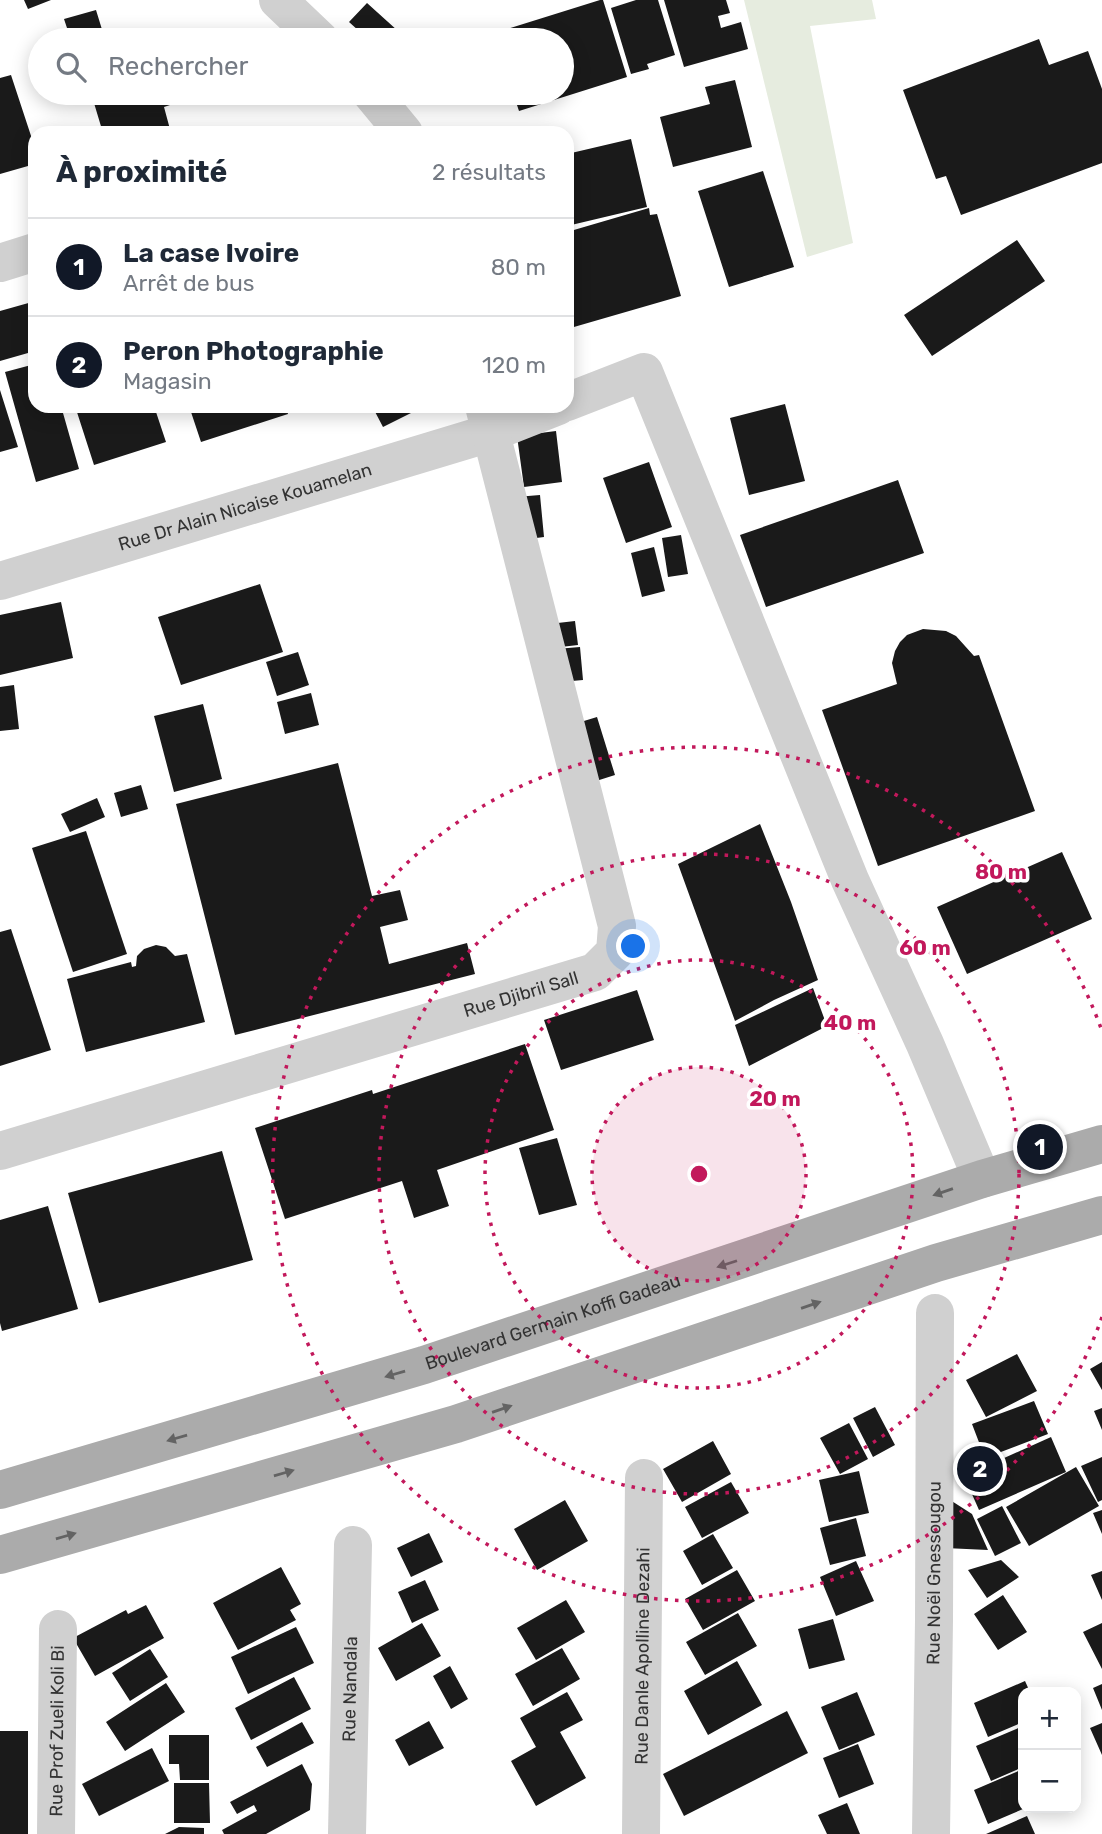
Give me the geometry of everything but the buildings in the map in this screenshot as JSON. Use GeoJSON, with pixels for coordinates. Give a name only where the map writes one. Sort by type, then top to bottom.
{"type":"FeatureCollection","features":[{"type":"Feature","properties":{"kind":"main road","name":"Boulevard Germain Koffi Gadeau"},"geometry":{"type":"LineString","coordinates":[[0,1490],[424,1365],[982,1179],[1102,1144]]}},
{"type":"Feature","properties":{"kind":"main road"},"geometry":{"type":"LineString","coordinates":[[0,1555],[456,1424],[936,1263],[1102,1215]]}},
{"type":"Feature","properties":{"kind":"street"},"geometry":{"type":"LineString","coordinates":[[278,0],[307,28]]}},
{"type":"Feature","properties":{"kind":"street"},"geometry":{"type":"LineString","coordinates":[[381,105],[398,126]]}},
{"type":"Feature","properties":{"kind":"street"},"geometry":{"type":"LineString","coordinates":[[0,263],[28,254]]}},
{"type":"Feature","properties":{"kind":"street"},"geometry":{"type":"LineString","coordinates":[[574,399],[645,372],[850,880],[925,1044],[982,1179]]}},
{"type":"Feature","properties":{"kind":"street","name":"Rue Dr Alain Nicaise Kouamelan"},"geometry":{"type":"LineString","coordinates":[[0,581],[487,419],[520,413]]}},
{"type":"Feature","properties":{"kind":"street","name":"Rue Djibril Sall"},"geometry":{"type":"LineString","coordinates":[[0,1151],[595,972],[615,952],[617,926],[487,419]]}},
{"type":"Feature","properties":{"kind":"street","name":"Rue Noël Gnessougou"},"geometry":{"type":"LineString","coordinates":[[931,1834],[934,1313]]}},
{"type":"Feature","properties":{"kind":"street","name":"Rue Danle Apolline Dezahi"},"geometry":{"type":"LineString","coordinates":[[641,1834],[645,1478]]}},
{"type":"Feature","properties":{"kind":"street","name":"Rue Nandala"},"geometry":{"type":"LineString","coordinates":[[347,1834],[353,1545]]}},
{"type":"Feature","properties":{"kind":"street","name":"Rue Prof Zueli Koli Bi"},"geometry":{"type":"LineString","coordinates":[[55,1834],[58,1629]]}},
{"type":"Feature","properties":{"kind":"shaded area"},"geometry":{"type":"Polygon","coordinates":[[[744,0],[872,0],[876,19],[810,26],[853,243],[807,257],[744,0]]]}},
{"type":"Feature","properties":{"kind":"place","name":"La case Ivoire"},"geometry":{"type":"Point","coordinates":[1040,1147]}},
{"type":"Feature","properties":{"kind":"place","name":"Peron Photographie"},"geometry":{"type":"Point","coordinates":[980,1469]}}]}
